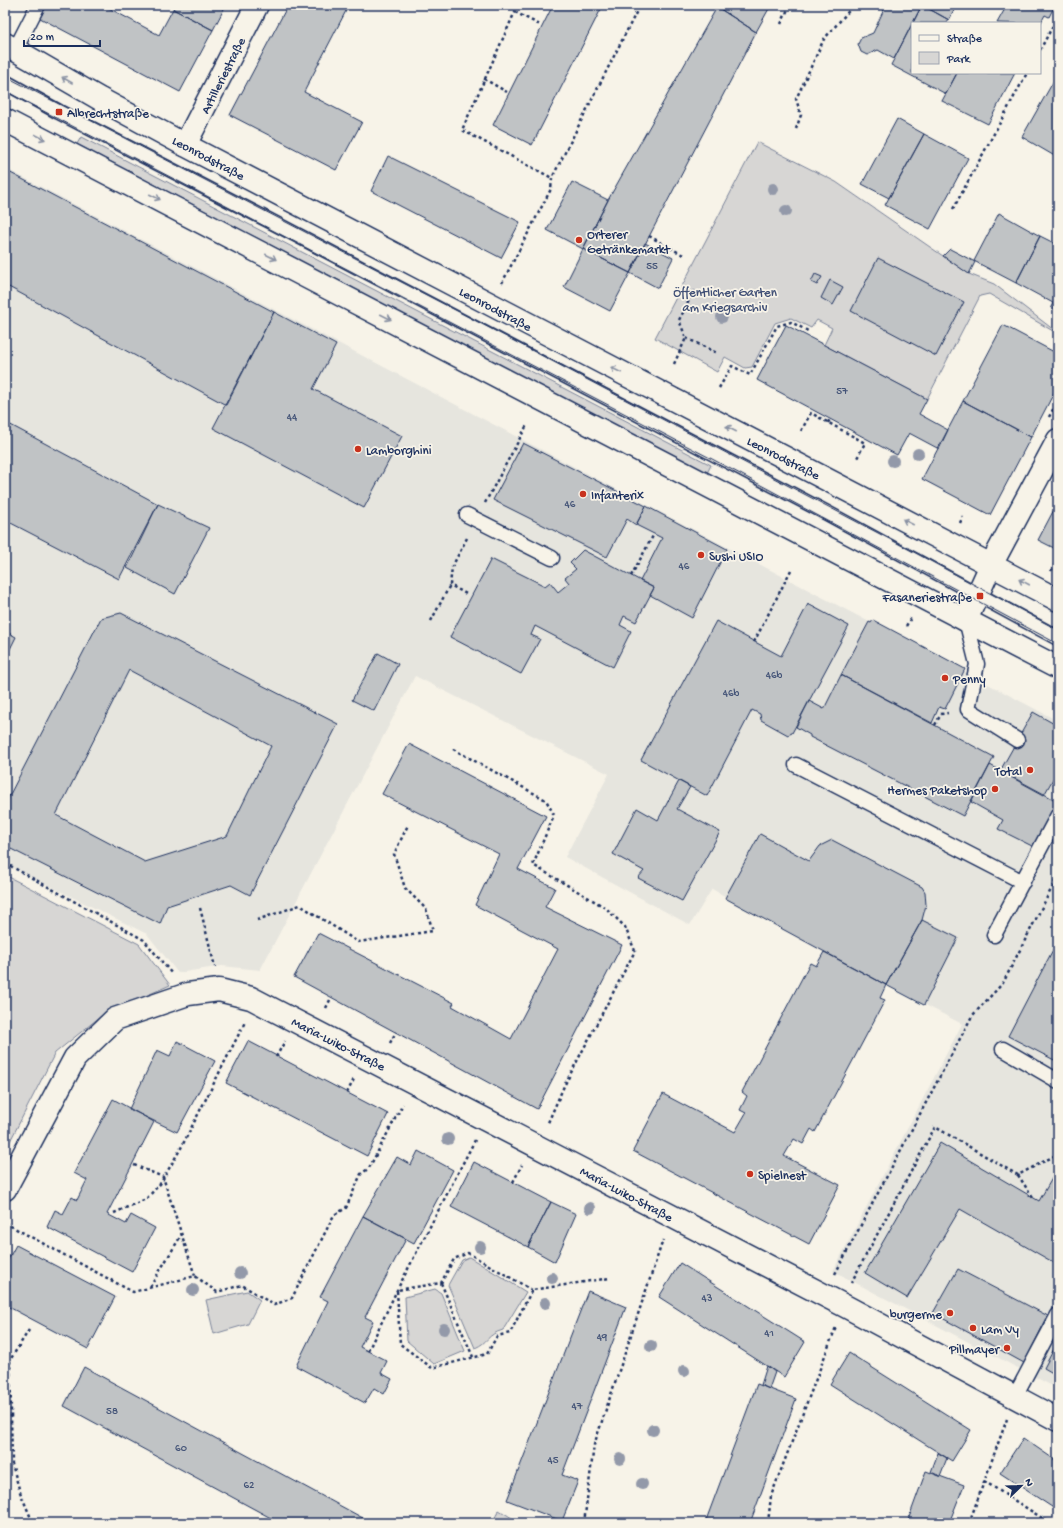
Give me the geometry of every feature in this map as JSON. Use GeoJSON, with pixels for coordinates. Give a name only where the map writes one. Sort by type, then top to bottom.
{"type":"FeatureCollection","features":[{"type":"Feature","properties":{"kind":"main road","name":"Artilleriestraße"},"geometry":{"type":"LineString","coordinates":[[186,145],[257,5]]}},
{"type":"Feature","properties":{"kind":"main road","name":"Leonrodstraße"},"geometry":{"type":"LineString","coordinates":[[10,47],[186,145],[1058,600]]}},
{"type":"Feature","properties":{"kind":"main road"},"geometry":{"type":"LineString","coordinates":[[5,120],[1058,668]]}},
{"type":"Feature","properties":{"kind":"main road"},"geometry":{"type":"LineString","coordinates":[[966,620],[991,565],[1058,440]]}},
{"type":"Feature","properties":{"kind":"main road","name":"Maria-Luiko-Straße"},"geometry":{"type":"LineString","coordinates":[[5,1189],[75,1058],[115,1019],[188,994],[219,990],[251,998],[836,1302],[1058,1420]]}},
{"type":"Feature","properties":{"kind":"lane"},"geometry":{"type":"LineString","coordinates":[[10,47],[38,5]]}},
{"type":"Feature","properties":{"kind":"lane"},"geometry":{"type":"LineString","coordinates":[[5,82],[59,112],[827,513],[1058,638]]}},
{"type":"Feature","properties":{"kind":"lane"},"geometry":{"type":"LineString","coordinates":[[467,515],[552,558]]}},
{"type":"Feature","properties":{"kind":"lane"},"geometry":{"type":"LineString","coordinates":[[966,620],[977,664],[968,709],[1017,740]]}},
{"type":"Feature","properties":{"kind":"lane"},"geometry":{"type":"LineString","coordinates":[[796,765],[1023,882]]}},
{"type":"Feature","properties":{"kind":"lane"},"geometry":{"type":"LineString","coordinates":[[994,935],[1058,815]]}},
{"type":"Feature","properties":{"kind":"lane"},"geometry":{"type":"LineString","coordinates":[[1003,1049],[1058,1081]]}},
{"type":"Feature","properties":{"kind":"lane"},"geometry":{"type":"LineString","coordinates":[[1015,1396],[1058,1315]]}},
{"type":"Feature","properties":{"kind":"path"},"geometry":{"type":"LineString","coordinates":[[518,5],[462,130],[552,178]]}},
{"type":"Feature","properties":{"kind":"path"},"geometry":{"type":"LineString","coordinates":[[490,304],[551,189],[552,178],[640,5]]}},
{"type":"Feature","properties":{"kind":"path"},"geometry":{"type":"LineString","coordinates":[[781,24],[790,5]]}},
{"type":"Feature","properties":{"kind":"path"},"geometry":{"type":"LineString","coordinates":[[796,129],[801,115],[796,99],[824,39],[854,5]]}},
{"type":"Feature","properties":{"kind":"path"},"geometry":{"type":"LineString","coordinates":[[515,12],[540,25]]}},
{"type":"Feature","properties":{"kind":"path"},"geometry":{"type":"LineString","coordinates":[[1041,48],[1058,16]]}},
{"type":"Feature","properties":{"kind":"path"},"geometry":{"type":"LineString","coordinates":[[953,209],[1026,74]]}},
{"type":"Feature","properties":{"kind":"path"},"geometry":{"type":"LineString","coordinates":[[484,79],[507,92]]}},
{"type":"Feature","properties":{"kind":"path"},"geometry":{"type":"LineString","coordinates":[[649,236],[685,256]]}},
{"type":"Feature","properties":{"kind":"path"},"geometry":{"type":"LineString","coordinates":[[695,289],[679,320],[686,338],[717,353]]}},
{"type":"Feature","properties":{"kind":"path"},"geometry":{"type":"LineString","coordinates":[[719,388],[732,366],[750,375],[777,326],[791,322],[808,331]]}},
{"type":"Feature","properties":{"kind":"path"},"geometry":{"type":"LineString","coordinates":[[674,364],[686,338]]}},
{"type":"Feature","properties":{"kind":"path"},"geometry":{"type":"LineString","coordinates":[[801,431],[811,413],[865,443],[856,460]]}},
{"type":"Feature","properties":{"kind":"path"},"geometry":{"type":"LineString","coordinates":[[828,423],[830,419]]}},
{"type":"Feature","properties":{"kind":"path"},"geometry":{"type":"LineString","coordinates":[[631,576],[654,534]]}},
{"type":"Feature","properties":{"kind":"path"},"geometry":{"type":"LineString","coordinates":[[754,642],[791,570]]}},
{"type":"Feature","properties":{"kind":"path"},"geometry":{"type":"LineString","coordinates":[[431,621],[450,585]]}},
{"type":"Feature","properties":{"kind":"path"},"geometry":{"type":"LineString","coordinates":[[453,749],[546,800],[554,815],[533,864],[606,908],[625,927],[635,951],[564,1086],[546,1127]]}},
{"type":"Feature","properties":{"kind":"path"},"geometry":{"type":"LineString","coordinates":[[257,920],[300,905],[358,942],[433,931],[426,909],[405,888],[394,854],[408,825]]}},
{"type":"Feature","properties":{"kind":"path"},"geometry":{"type":"LineString","coordinates":[[5,863],[144,940],[172,974]]}},
{"type":"Feature","properties":{"kind":"path"},"geometry":{"type":"LineString","coordinates":[[768,1523],[771,1496],[836,1302],[972,1016],[1003,982],[1058,876]]}},
{"type":"Feature","properties":{"kind":"path"},"geometry":{"type":"LineString","coordinates":[[200,908],[215,964],[215,972]]}},
{"type":"Feature","properties":{"kind":"path"},"geometry":{"type":"LineString","coordinates":[[326,1008],[331,998]]}},
{"type":"Feature","properties":{"kind":"path"},"geometry":{"type":"LineString","coordinates":[[114,1213],[146,1199],[156,1190],[181,1148],[248,1016]]}},
{"type":"Feature","properties":{"kind":"path"},"geometry":{"type":"LineString","coordinates":[[390,1043],[396,1032]]}},
{"type":"Feature","properties":{"kind":"path"},"geometry":{"type":"LineString","coordinates":[[276,1056],[288,1036]]}},
{"type":"Feature","properties":{"kind":"path"},"geometry":{"type":"LineString","coordinates":[[347,1093],[356,1077]]}},
{"type":"Feature","properties":{"kind":"path"},"geometry":{"type":"LineString","coordinates":[[134,1165],[163,1177],[195,1276],[217,1292],[242,1285],[274,1305],[292,1298],[334,1215],[346,1208],[361,1174],[369,1168],[406,1098]]}},
{"type":"Feature","properties":{"kind":"path"},"geometry":{"type":"LineString","coordinates":[[836,1302],[935,1128],[1018,1175],[1033,1198]]}},
{"type":"Feature","properties":{"kind":"path"},"geometry":{"type":"LineString","coordinates":[[368,1351],[397,1290],[477,1136]]}},
{"type":"Feature","properties":{"kind":"path"},"geometry":{"type":"LineString","coordinates":[[1018,1175],[1058,1154]]}},
{"type":"Feature","properties":{"kind":"path"},"geometry":{"type":"LineString","coordinates":[[513,1182],[524,1162]]}},
{"type":"Feature","properties":{"kind":"path"},"geometry":{"type":"LineString","coordinates":[[584,1523],[594,1445],[671,1216]]}},
{"type":"Feature","properties":{"kind":"path"},"geometry":{"type":"LineString","coordinates":[[5,1223],[133,1292],[195,1276]]}},
{"type":"Feature","properties":{"kind":"path"},"geometry":{"type":"LineString","coordinates":[[150,1287],[182,1233]]}},
{"type":"Feature","properties":{"kind":"path"},"geometry":{"type":"LineString","coordinates":[[441,1283],[454,1258],[468,1253],[532,1290],[610,1278]]}},
{"type":"Feature","properties":{"kind":"path"},"geometry":{"type":"LineString","coordinates":[[397,1290],[441,1283]]}},
{"type":"Feature","properties":{"kind":"path"},"geometry":{"type":"LineString","coordinates":[[441,1283],[473,1357]]}},
{"type":"Feature","properties":{"kind":"path"},"geometry":{"type":"LineString","coordinates":[[397,1290],[400,1344],[432,1368],[487,1354],[497,1336],[510,1333],[532,1290]]}},
{"type":"Feature","properties":{"kind":"path"},"geometry":{"type":"LineString","coordinates":[[5,1370],[29,1330]]}},
{"type":"Feature","properties":{"kind":"path"},"geometry":{"type":"LineString","coordinates":[[10,1360],[12,1464],[20,1492],[33,1523]]}},
{"type":"Feature","properties":{"kind":"path"},"geometry":{"type":"LineString","coordinates":[[969,1523],[1015,1396]]}},
{"type":"Feature","properties":{"kind":"path"},"geometry":{"type":"LineString","coordinates":[[1055,1460],[1058,1456]]}},
{"type":"Feature","properties":{"kind":"path"},"geometry":{"type":"LineString","coordinates":[[984,1481],[1050,1523]]}},
{"type":"Feature","properties":{"kind":"path"},"geometry":{"type":"LineString","coordinates":[[950,1522],[954,1523]]}},
{"type":"Feature","properties":{"kind":"shaded area"},"geometry":{"type":"Polygon","coordinates":[[[5,168],[1058,721],[1058,1389],[833,1271],[962,1024],[824,952],[712,889],[690,925],[565,857],[609,774],[415,676],[260,970],[222,966],[178,973],[147,934],[5,864],[5,168]]]}},
{"type":"Feature","properties":{"kind":"green space"},"geometry":{"type":"Polygon","coordinates":[[[81,137],[711,465],[707,473],[77,144],[81,137]]]}},
{"type":"Feature","properties":{"kind":"green space","name":"Öffentlicher Garten am Kriegsarchiv"},"geometry":{"type":"Polygon","coordinates":[[[757,142],[836,182],[969,274],[994,284],[1054,330],[1053,331],[989,294],[980,296],[927,399],[824,345],[832,328],[817,320],[811,328],[791,318],[775,323],[752,367],[745,368],[725,357],[717,372],[655,338],[757,142]]]}},
{"type":"Feature","properties":{"kind":"green space"},"geometry":{"type":"Polygon","coordinates":[[[5,875],[139,944],[170,985],[101,1016],[55,1053],[5,1151],[5,875]]]}},
{"type":"Feature","properties":{"kind":"green space"},"geometry":{"type":"Polygon","coordinates":[[[469,1257],[526,1292],[503,1330],[493,1334],[480,1346],[475,1348],[448,1285],[462,1260],[469,1257]]]}},
{"type":"Feature","properties":{"kind":"green space"},"geometry":{"type":"Polygon","coordinates":[[[435,1289],[441,1293],[465,1351],[434,1364],[407,1341],[405,1297],[435,1289]]]}},
{"type":"Feature","properties":{"kind":"green space"},"geometry":{"type":"Polygon","coordinates":[[[247,1291],[260,1300],[248,1324],[214,1334],[206,1300],[247,1291]]]}},
{"type":"Feature","properties":{"kind":"green space"},"geometry":{"type":"Polygon","coordinates":[[[499,1510],[520,1523],[492,1523],[499,1510]]]}},
{"type":"Feature","properties":{"kind":"building"},"geometry":{"type":"Polygon","coordinates":[[[47,5],[103,5],[159,35],[173,9],[213,30],[180,92],[40,18],[47,5]]]}},
{"type":"Feature","properties":{"kind":"building"},"geometry":{"type":"Polygon","coordinates":[[[175,5],[226,5],[213,30],[173,9],[175,5]]]}},
{"type":"Feature","properties":{"kind":"building"},"geometry":{"type":"Polygon","coordinates":[[[288,5],[349,5],[304,92],[362,122],[336,170],[230,115],[288,5]]]}},
{"type":"Feature","properties":{"kind":"building"},"geometry":{"type":"Polygon","coordinates":[[[553,5],[603,5],[532,145],[493,125],[553,5]]]}},
{"type":"Feature","properties":{"kind":"building"},"geometry":{"type":"Polygon","coordinates":[[[719,5],[771,5],[756,32],[717,7],[719,5]]]}},
{"type":"Feature","properties":{"kind":"building"},"geometry":{"type":"Polygon","coordinates":[[[886,5],[922,5],[913,22],[911,22],[911,26],[894,59],[878,50],[867,55],[861,52],[858,44],[861,38],[873,33],[886,5]]]}},
{"type":"Feature","properties":{"kind":"building"},"geometry":{"type":"Polygon","coordinates":[[[922,5],[949,20],[948,22],[914,22],[922,5]]]}},
{"type":"Feature","properties":{"kind":"building"},"geometry":{"type":"Polygon","coordinates":[[[922,5],[957,5],[949,20],[922,5]]]}},
{"type":"Feature","properties":{"kind":"building"},"geometry":{"type":"Polygon","coordinates":[[[1002,5],[1055,5],[1049,17],[1045,15],[1041,22],[998,22],[1006,7],[1002,5]]]}},
{"type":"Feature","properties":{"kind":"building"},"geometry":{"type":"Polygon","coordinates":[[[717,7],[756,32],[630,273],[583,249],[608,200],[717,7]]]}},
{"type":"Feature","properties":{"kind":"building"},"geometry":{"type":"Polygon","coordinates":[[[911,26],[911,74],[956,74],[946,94],[891,65],[911,26]]]}},
{"type":"Feature","properties":{"kind":"building"},"geometry":{"type":"Polygon","coordinates":[[[956,74],[1014,74],[988,124],[942,101],[956,74]]]}},
{"type":"Feature","properties":{"kind":"building"},"geometry":{"type":"Polygon","coordinates":[[[1058,75],[1058,158],[1022,137],[1058,75]]]}},
{"type":"Feature","properties":{"kind":"building"},"geometry":{"type":"Polygon","coordinates":[[[897,119],[924,134],[889,198],[862,184],[897,119]]]}},
{"type":"Feature","properties":{"kind":"building"},"geometry":{"type":"Polygon","coordinates":[[[924,134],[968,158],[930,229],[885,205],[924,134]]]}},
{"type":"Feature","properties":{"kind":"building"},"geometry":{"type":"Polygon","coordinates":[[[388,156],[520,222],[501,258],[371,191],[388,156]]]}},
{"type":"Feature","properties":{"kind":"building"},"geometry":{"type":"Polygon","coordinates":[[[5,170],[274,312],[226,405],[5,285],[5,170]]]}},
{"type":"Feature","properties":{"kind":"building"},"geometry":{"type":"Polygon","coordinates":[[[572,182],[608,200],[583,249],[547,230],[572,182]]]}},
{"type":"Feature","properties":{"kind":"building"},"geometry":{"type":"Polygon","coordinates":[[[999,213],[1040,236],[1016,283],[974,261],[999,213]]]}},
{"type":"Feature","properties":{"kind":"building"},"geometry":{"type":"Polygon","coordinates":[[[1040,236],[1058,245],[1058,310],[1051,307],[1053,303],[1016,283],[1040,236]]]}},
{"type":"Feature","properties":{"kind":"building"},"geometry":{"type":"Polygon","coordinates":[[[645,243],[673,258],[658,288],[630,273],[645,243]]]}},
{"type":"Feature","properties":{"kind":"building"},"geometry":{"type":"Polygon","coordinates":[[[583,249],[630,273],[610,311],[564,287],[583,249]]]}},
{"type":"Feature","properties":{"kind":"building"},"geometry":{"type":"Polygon","coordinates":[[[950,249],[975,262],[969,274],[943,256],[950,249]]]}},
{"type":"Feature","properties":{"kind":"building"},"geometry":{"type":"Polygon","coordinates":[[[878,258],[964,302],[936,356],[851,311],[878,258]]]}},
{"type":"Feature","properties":{"kind":"building"},"geometry":{"type":"Polygon","coordinates":[[[815,274],[822,277],[817,285],[811,282],[815,274]]]}},
{"type":"Feature","properties":{"kind":"building"},"geometry":{"type":"Polygon","coordinates":[[[830,280],[843,287],[833,305],[821,298],[830,280]]]}},
{"type":"Feature","properties":{"kind":"building"},"geometry":{"type":"Polygon","coordinates":[[[274,312],[336,345],[313,389],[402,436],[364,508],[213,428],[274,312]]]}},
{"type":"Feature","properties":{"kind":"building"},"geometry":{"type":"Polygon","coordinates":[[[786,325],[927,399],[919,414],[948,430],[939,449],[909,433],[897,455],[757,380],[786,325]]]}},
{"type":"Feature","properties":{"kind":"building"},"geometry":{"type":"Polygon","coordinates":[[[1003,325],[1058,354],[1058,385],[1031,437],[963,401],[1003,325]]]}},
{"type":"Feature","properties":{"kind":"building"},"geometry":{"type":"Polygon","coordinates":[[[963,401],[1031,437],[990,515],[922,479],[963,401]]]}},
{"type":"Feature","properties":{"kind":"building"},"geometry":{"type":"Polygon","coordinates":[[[5,422],[158,504],[119,579],[5,520],[5,422]]]}},
{"type":"Feature","properties":{"kind":"building"},"geometry":{"type":"Polygon","coordinates":[[[523,443],[646,506],[636,525],[627,519],[607,557],[493,500],[523,443]]]}},
{"type":"Feature","properties":{"kind":"building"},"geometry":{"type":"Polygon","coordinates":[[[1058,502],[1058,550],[1038,540],[1058,502]]]}},
{"type":"Feature","properties":{"kind":"building"},"geometry":{"type":"Polygon","coordinates":[[[158,504],[209,528],[175,594],[127,568],[158,504]]]}},
{"type":"Feature","properties":{"kind":"building"},"geometry":{"type":"Polygon","coordinates":[[[646,506],[727,549],[692,618],[650,595],[654,588],[640,581],[662,538],[636,525],[646,506]]]}},
{"type":"Feature","properties":{"kind":"building"},"geometry":{"type":"Polygon","coordinates":[[[583,550],[654,588],[636,622],[624,616],[620,625],[631,631],[613,667],[535,626],[531,635],[540,639],[521,674],[450,637],[491,559],[545,586],[550,582],[558,592],[569,583],[565,578],[576,569],[570,563],[583,550]]]}},
{"type":"Feature","properties":{"kind":"building"},"geometry":{"type":"Polygon","coordinates":[[[808,604],[849,626],[792,733],[788,735],[761,720],[760,714],[752,710],[707,796],[641,760],[716,621],[781,656],[808,604]]]}},
{"type":"Feature","properties":{"kind":"building"},"geometry":{"type":"Polygon","coordinates":[[[121,613],[338,724],[250,895],[231,885],[167,906],[160,924],[5,846],[5,804],[101,618],[121,613]],[[129,670],[56,815],[145,862],[227,836],[271,746],[129,670]]]}},
{"type":"Feature","properties":{"kind":"building"},"geometry":{"type":"Polygon","coordinates":[[[873,620],[965,669],[945,709],[939,707],[932,723],[841,675],[869,622],[871,623],[873,620]]]}},
{"type":"Feature","properties":{"kind":"building"},"geometry":{"type":"Polygon","coordinates":[[[5,631],[16,637],[5,659],[5,631]]]}},
{"type":"Feature","properties":{"kind":"building"},"geometry":{"type":"Polygon","coordinates":[[[378,653],[398,664],[374,711],[352,700],[378,653]]]}},
{"type":"Feature","properties":{"kind":"building"},"geometry":{"type":"Polygon","coordinates":[[[841,675],[994,757],[963,816],[810,737],[810,735],[796,727],[809,701],[824,709],[841,675]]]}},
{"type":"Feature","properties":{"kind":"building"},"geometry":{"type":"Polygon","coordinates":[[[1033,712],[1058,726],[1058,770],[1044,795],[1000,771],[1033,712]]]}},
{"type":"Feature","properties":{"kind":"building"},"geometry":{"type":"Polygon","coordinates":[[[409,744],[546,816],[518,869],[555,888],[545,907],[622,945],[537,1109],[294,977],[318,933],[454,1003],[452,1006],[511,1039],[558,949],[475,905],[499,854],[382,794],[409,744]]]}},
{"type":"Feature","properties":{"kind":"building"},"geometry":{"type":"Polygon","coordinates":[[[990,765],[1057,801],[1034,847],[998,829],[1003,820],[971,802],[990,765]]]}},
{"type":"Feature","properties":{"kind":"building"},"geometry":{"type":"Polygon","coordinates":[[[679,781],[690,787],[677,809],[720,832],[682,901],[638,878],[644,871],[613,854],[637,808],[658,820],[679,781]]]}},
{"type":"Feature","properties":{"kind":"building"},"geometry":{"type":"Polygon","coordinates":[[[760,834],[809,861],[820,846],[832,840],[922,887],[925,892],[926,905],[922,920],[886,985],[725,898],[760,834]]]}},
{"type":"Feature","properties":{"kind":"building"},"geometry":{"type":"Polygon","coordinates":[[[922,920],[958,938],[924,1005],[886,985],[922,920]]]}},
{"type":"Feature","properties":{"kind":"building"},"geometry":{"type":"Polygon","coordinates":[[[1058,940],[1058,1062],[1008,1036],[1058,940]]]}},
{"type":"Feature","properties":{"kind":"building"},"geometry":{"type":"Polygon","coordinates":[[[824,952],[886,985],[880,998],[885,1000],[815,1132],[811,1129],[803,1144],[794,1139],[784,1156],[840,1185],[809,1244],[633,1151],[663,1094],[735,1132],[746,1113],[740,1110],[747,1096],[742,1092],[810,963],[816,966],[824,952]]]}},
{"type":"Feature","properties":{"kind":"building"},"geometry":{"type":"Polygon","coordinates":[[[177,1041],[215,1061],[177,1132],[129,1109],[157,1050],[170,1056],[177,1041]]]}},
{"type":"Feature","properties":{"kind":"building"},"geometry":{"type":"Polygon","coordinates":[[[248,1041],[388,1114],[367,1156],[226,1083],[248,1041]]]}},
{"type":"Feature","properties":{"kind":"building"},"geometry":{"type":"Polygon","coordinates":[[[113,1099],[154,1122],[107,1214],[126,1224],[131,1215],[155,1228],[132,1272],[47,1227],[55,1210],[63,1214],[72,1197],[77,1200],[87,1180],[74,1173],[113,1099]]]}},
{"type":"Feature","properties":{"kind":"building"},"geometry":{"type":"Polygon","coordinates":[[[940,1143],[1039,1201],[1058,1168],[1058,1265],[960,1209],[907,1298],[865,1273],[940,1143]]]}},
{"type":"Feature","properties":{"kind":"building"},"geometry":{"type":"Polygon","coordinates":[[[418,1151],[453,1170],[414,1243],[363,1216],[397,1157],[411,1165],[418,1151]]]}},
{"type":"Feature","properties":{"kind":"building"},"geometry":{"type":"Polygon","coordinates":[[[474,1162],[551,1202],[528,1247],[451,1207],[474,1162]]]}},
{"type":"Feature","properties":{"kind":"building"},"geometry":{"type":"Polygon","coordinates":[[[551,1202],[576,1214],[555,1262],[528,1247],[551,1202]]]}},
{"type":"Feature","properties":{"kind":"building"},"geometry":{"type":"Polygon","coordinates":[[[363,1216],[406,1239],[365,1317],[373,1321],[360,1347],[387,1361],[381,1373],[392,1379],[384,1394],[374,1388],[365,1403],[296,1366],[328,1301],[320,1297],[363,1216]]]}},
{"type":"Feature","properties":{"kind":"building"},"geometry":{"type":"Polygon","coordinates":[[[16,1245],[115,1297],[88,1349],[5,1305],[5,1265],[16,1245]]]}},
{"type":"Feature","properties":{"kind":"building"},"geometry":{"type":"Polygon","coordinates":[[[680,1263],[805,1342],[784,1377],[659,1297],[680,1263]]]}},
{"type":"Feature","properties":{"kind":"building"},"geometry":{"type":"Polygon","coordinates":[[[958,1269],[1048,1316],[1024,1363],[933,1313],[958,1269]]]}},
{"type":"Feature","properties":{"kind":"building"},"geometry":{"type":"Polygon","coordinates":[[[588,1291],[626,1307],[562,1475],[578,1481],[562,1521],[507,1500],[588,1291]]]}},
{"type":"Feature","properties":{"kind":"building"},"geometry":{"type":"Polygon","coordinates":[[[1058,1341],[1058,1376],[1044,1368],[1058,1341]]]}},
{"type":"Feature","properties":{"kind":"building"},"geometry":{"type":"Polygon","coordinates":[[[849,1353],[971,1430],[952,1461],[830,1384],[849,1353]]]}},
{"type":"Feature","properties":{"kind":"building"},"geometry":{"type":"Polygon","coordinates":[[[767,1366],[775,1372],[769,1389],[761,1385],[767,1366]]]}},
{"type":"Feature","properties":{"kind":"building"},"geometry":{"type":"Polygon","coordinates":[[[84,1367],[372,1523],[280,1523],[64,1406],[84,1367]]]}},
{"type":"Feature","properties":{"kind":"building"},"geometry":{"type":"Polygon","coordinates":[[[757,1384],[796,1399],[750,1523],[705,1523],[757,1384]]]}},
{"type":"Feature","properties":{"kind":"building"},"geometry":{"type":"Polygon","coordinates":[[[1023,1438],[1058,1462],[1058,1511],[1000,1473],[1023,1438]]]}},
{"type":"Feature","properties":{"kind":"building"},"geometry":{"type":"Polygon","coordinates":[[[938,1453],[947,1458],[940,1476],[931,1472],[938,1453]]]}},
{"type":"Feature","properties":{"kind":"building"},"geometry":{"type":"Polygon","coordinates":[[[926,1471],[964,1485],[949,1523],[907,1523],[926,1471]]]}},
{"type":"Feature","properties":{"kind":"tram line"},"geometry":{"type":"LineString","coordinates":[[5,76],[459,312],[897,543],[1058,630]]}},
{"type":"Feature","properties":{"kind":"tram line"},"geometry":{"type":"LineString","coordinates":[[5,91],[714,460],[1058,644]]}},
{"type":"Feature","properties":{"kind":"place","name":"Albrechtstraße"},"geometry":{"type":"Point","coordinates":[59,112]}},
{"type":"Feature","properties":{"kind":"place","name":"Orterer Getränkemarkt"},"geometry":{"type":"Point","coordinates":[579,240]}},
{"type":"Feature","properties":{"kind":"place","name":"Lamborghini"},"geometry":{"type":"Point","coordinates":[358,449]}},
{"type":"Feature","properties":{"kind":"place","name":"Infanterix"},"geometry":{"type":"Point","coordinates":[583,494]}},
{"type":"Feature","properties":{"kind":"place","name":"Sushi USIO"},"geometry":{"type":"Point","coordinates":[701,555]}},
{"type":"Feature","properties":{"kind":"place","name":"Fasaneriestraße"},"geometry":{"type":"Point","coordinates":[980,596]}},
{"type":"Feature","properties":{"kind":"place","name":"Penny"},"geometry":{"type":"Point","coordinates":[945,678]}},
{"type":"Feature","properties":{"kind":"place","name":"Total"},"geometry":{"type":"Point","coordinates":[1030,770]}},
{"type":"Feature","properties":{"kind":"place","name":"Hermes Paketshop"},"geometry":{"type":"Point","coordinates":[995,789]}},
{"type":"Feature","properties":{"kind":"place","name":"Spielnest"},"geometry":{"type":"Point","coordinates":[750,1174]}},
{"type":"Feature","properties":{"kind":"place","name":"burgerme"},"geometry":{"type":"Point","coordinates":[950,1313]}},
{"type":"Feature","properties":{"kind":"place","name":"Lam Vy"},"geometry":{"type":"Point","coordinates":[973,1328]}},
{"type":"Feature","properties":{"kind":"place","name":"Pillmayer"},"geometry":{"type":"Point","coordinates":[1007,1348]}}]}
